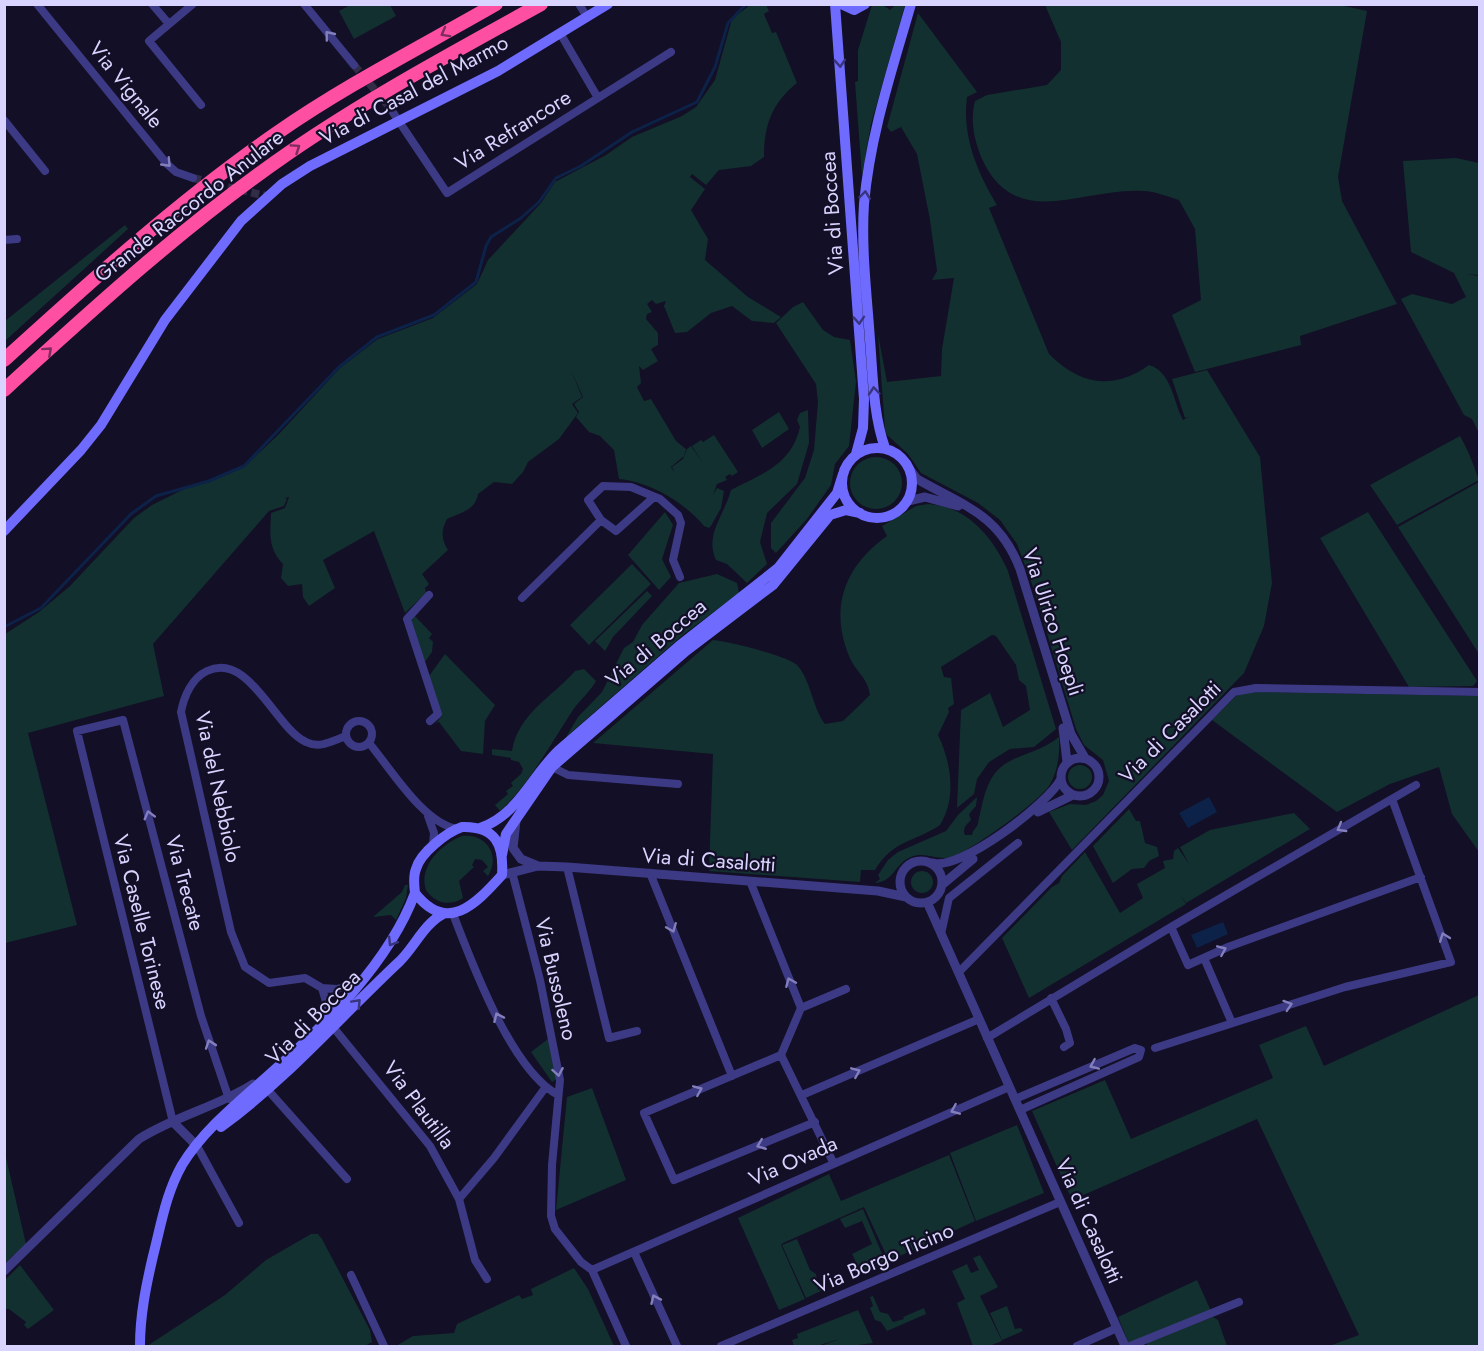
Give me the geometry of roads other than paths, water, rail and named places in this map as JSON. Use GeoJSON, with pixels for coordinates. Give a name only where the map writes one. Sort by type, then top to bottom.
{"type":"FeatureCollection","features":[{"type":"Feature","properties":{"kind":"highway","name":"Grande Raccordo Anulare"},"geometry":{"type":"LineString","coordinates":[[4,360],[167,218],[277,133],[360,81],[496,4]]}},
{"type":"Feature","properties":{"kind":"highway","name":"Grande Raccordo Anulare"},"geometry":{"type":"LineString","coordinates":[[4,390],[170,243],[261,173],[367,103],[541,4]]}},
{"type":"Feature","properties":{"kind":"main road","name":"Via di Casal del Marmo"},"geometry":{"type":"LineString","coordinates":[[4,531],[81,450],[101,425],[165,320],[250,210],[289,179],[498,70],[608,4]]}},
{"type":"Feature","properties":{"kind":"main road","name":"Via di Boccea"},"geometry":{"type":"LineString","coordinates":[[835,4],[864,399],[862,428],[856,454]]}},
{"type":"Feature","properties":{"kind":"main road"},"geometry":{"type":"LineString","coordinates":[[841,4],[851,10],[865,4]]}},
{"type":"Feature","properties":{"kind":"main road","name":"Via di Boccea"},"geometry":{"type":"LineString","coordinates":[[885,448],[877,426],[864,253],[864,206],[874,139],[911,4]]}},
{"type":"Feature","properties":{"kind":"main road"},"geometry":{"type":"LineString","coordinates":[[875,447],[885,448],[901,456],[911,471],[912,491],[908,501],[897,512],[882,518],[860,513],[845,497],[843,474],[856,454],[875,447]]}},
{"type":"Feature","properties":{"kind":"main road","name":"Via di Boccea"},"geometry":{"type":"LineString","coordinates":[[480,828],[493,824],[512,808],[545,763],[558,751],[679,646],[778,568],[837,493],[843,474]]}},
{"type":"Feature","properties":{"kind":"main road","name":"Via di Boccea"},"geometry":{"type":"LineString","coordinates":[[502,855],[503,841],[552,767],[678,658],[773,585],[830,515],[846,510],[860,513]]}},
{"type":"Feature","properties":{"kind":"main road"},"geometry":{"type":"LineString","coordinates":[[480,828],[497,840],[507,874],[467,908],[448,914],[427,907],[415,893],[416,868],[433,847],[457,829],[480,828]]}},
{"type":"Feature","properties":{"kind":"main road","name":"Via di Boccea"},"geometry":{"type":"LineString","coordinates":[[200,1143],[267,1089],[329,1024],[358,983],[395,938],[415,893]]}},
{"type":"Feature","properties":{"kind":"main road","name":"Via di Boccea"},"geometry":{"type":"LineString","coordinates":[[140,1347],[144,1296],[168,1196],[183,1164],[229,1110],[410,950],[430,923],[448,914]]}},
{"type":"Feature","properties":{"kind":"street","name":"Via Vignale"},"geometry":{"type":"LineString","coordinates":[[37,4],[167,164],[176,172],[194,178]]}},
{"type":"Feature","properties":{"kind":"street"},"geometry":{"type":"LineString","coordinates":[[153,4],[169,24]]}},
{"type":"Feature","properties":{"kind":"street"},"geometry":{"type":"LineString","coordinates":[[193,4],[149,41],[201,105]]}},
{"type":"Feature","properties":{"kind":"street"},"geometry":{"type":"LineString","coordinates":[[304,4],[354,65]]}},
{"type":"Feature","properties":{"kind":"street"},"geometry":{"type":"LineString","coordinates":[[579,4],[587,17]]}},
{"type":"Feature","properties":{"kind":"street"},"geometry":{"type":"LineString","coordinates":[[560,33],[598,98]]}},
{"type":"Feature","properties":{"kind":"street","name":"Via Refrancore"},"geometry":{"type":"LineString","coordinates":[[401,121],[447,193],[671,52]]}},
{"type":"Feature","properties":{"kind":"street"},"geometry":{"type":"LineString","coordinates":[[390,108],[401,121]]}},
{"type":"Feature","properties":{"kind":"street"},"geometry":{"type":"LineString","coordinates":[[4,120],[45,171]]}},
{"type":"Feature","properties":{"kind":"street"},"geometry":{"type":"LineString","coordinates":[[4,240],[17,239]]}},
{"type":"Feature","properties":{"kind":"street","name":"Via Ulrico Hoepli"},"geometry":{"type":"LineString","coordinates":[[911,471],[922,482],[979,512],[994,525],[1010,546],[1020,569],[1071,734],[1085,758]]}},
{"type":"Feature","properties":{"kind":"street"},"geometry":{"type":"LineString","coordinates":[[654,497],[616,531],[601,520],[588,500],[603,486],[630,487],[654,497],[678,515],[681,524],[673,560],[680,577]]}},
{"type":"Feature","properties":{"kind":"street","name":"Via Ulrico Hoepli"},"geometry":{"type":"LineString","coordinates":[[908,501],[934,498],[963,508],[988,526],[1005,547],[1017,576],[1061,720],[1067,762]]}},
{"type":"Feature","properties":{"kind":"street"},"geometry":{"type":"LineString","coordinates":[[522,598],[601,520]]}},
{"type":"Feature","properties":{"kind":"street"},"geometry":{"type":"LineString","coordinates":[[429,595],[406,619],[438,714],[430,721]]}},
{"type":"Feature","properties":{"kind":"street","name":"Via del Nebbiolo"},"geometry":{"type":"LineString","coordinates":[[345,736],[322,746],[305,742],[283,723],[243,676],[228,668],[210,669],[200,675],[184,695],[180,712],[231,932],[245,967],[262,981],[269,983],[305,978],[322,988],[337,990],[358,983]]}},
{"type":"Feature","properties":{"kind":"street","name":"Via di Casalotti"},"geometry":{"type":"LineString","coordinates":[[959,972],[1234,692],[1261,688],[1479,692]]}},
{"type":"Feature","properties":{"kind":"street","name":"Via Trecate"},"geometry":{"type":"LineString","coordinates":[[77,731],[123,720],[201,1016],[229,1099]]}},
{"type":"Feature","properties":{"kind":"street"},"geometry":{"type":"LineString","coordinates":[[369,743],[357,748],[349,744],[345,736],[350,724],[363,722],[371,730],[369,743],[428,815],[443,825],[457,829]]}},
{"type":"Feature","properties":{"kind":"street","name":"Via Caselle Torinese"},"geometry":{"type":"LineString","coordinates":[[77,731],[173,1122]]}},
{"type":"Feature","properties":{"kind":"street"},"geometry":{"type":"LineString","coordinates":[[1078,757],[1085,758],[1091,760],[1099,770],[1099,783],[1092,793],[1073,795],[1046,806],[950,875],[938,895],[927,902],[913,902],[906,897],[900,880],[903,870],[911,863],[920,860],[933,864],[950,864],[974,852],[1045,799],[1061,779],[1067,762],[1078,757]]}},
{"type":"Feature","properties":{"kind":"street"},"geometry":{"type":"LineString","coordinates":[[552,767],[568,775],[678,784]]}},
{"type":"Feature","properties":{"kind":"street"},"geometry":{"type":"LineString","coordinates":[[1061,779],[1063,786],[1073,795]]}},
{"type":"Feature","properties":{"kind":"street"},"geometry":{"type":"LineString","coordinates":[[987,1038],[1171,927],[1416,785]]}},
{"type":"Feature","properties":{"kind":"street"},"geometry":{"type":"LineString","coordinates":[[1155,1048],[1345,987],[1451,962],[1392,799]]}},
{"type":"Feature","properties":{"kind":"street"},"geometry":{"type":"LineString","coordinates":[[428,815],[434,833],[433,847]]}},
{"type":"Feature","properties":{"kind":"street"},"geometry":{"type":"LineString","coordinates":[[516,821],[513,848],[521,859],[538,866]]}},
{"type":"Feature","properties":{"kind":"street"},"geometry":{"type":"LineString","coordinates":[[941,934],[949,898],[1018,843]]}},
{"type":"Feature","properties":{"kind":"street"},"geometry":{"type":"LineString","coordinates":[[933,864],[940,872],[943,884]]}},
{"type":"Feature","properties":{"kind":"street","name":"Via di Casalotti"},"geometry":{"type":"LineString","coordinates":[[507,874],[538,866],[567,867],[878,891],[906,897]]}},
{"type":"Feature","properties":{"kind":"street"},"geometry":{"type":"LineString","coordinates":[[567,867],[609,1038],[637,1031]]}},
{"type":"Feature","properties":{"kind":"street"},"geometry":{"type":"LineString","coordinates":[[650,873],[732,1076]]}},
{"type":"Feature","properties":{"kind":"street","name":"Via Bussoleno"},"geometry":{"type":"LineString","coordinates":[[507,874],[540,980],[561,1087],[558,1095],[552,1165],[551,1216],[555,1229],[581,1262],[592,1270]]}},
{"type":"Feature","properties":{"kind":"street"},"geometry":{"type":"LineString","coordinates":[[1171,927],[1188,965],[1421,877]]}},
{"type":"Feature","properties":{"kind":"street"},"geometry":{"type":"LineString","coordinates":[[878,891],[900,880]]}},
{"type":"Feature","properties":{"kind":"street"},"geometry":{"type":"LineString","coordinates":[[750,881],[801,1008]]}},
{"type":"Feature","properties":{"kind":"street","name":"Via di Casalotti"},"geometry":{"type":"LineString","coordinates":[[927,902],[1125,1347]]}},
{"type":"Feature","properties":{"kind":"street"},"geometry":{"type":"LineString","coordinates":[[448,914],[501,1025],[518,1053],[545,1088],[558,1095]]}},
{"type":"Feature","properties":{"kind":"street"},"geometry":{"type":"LineString","coordinates":[[1204,958],[1232,1023]]}},
{"type":"Feature","properties":{"kind":"street"},"geometry":{"type":"LineString","coordinates":[[322,988],[329,1024]]}},
{"type":"Feature","properties":{"kind":"street"},"geometry":{"type":"LineString","coordinates":[[815,1122],[674,1180],[645,1113],[781,1055],[801,1008],[846,988]]}},
{"type":"Feature","properties":{"kind":"street"},"geometry":{"type":"LineString","coordinates":[[1051,998],[1069,1036],[1070,1043],[1064,1047]]}},
{"type":"Feature","properties":{"kind":"street"},"geometry":{"type":"LineString","coordinates":[[802,1095],[979,1019]]}},
{"type":"Feature","properties":{"kind":"street","name":"Via Plautilla"},"geometry":{"type":"LineString","coordinates":[[329,1024],[425,1138],[459,1199],[475,1260],[488,1279]]}},
{"type":"Feature","properties":{"kind":"street"},"geometry":{"type":"LineString","coordinates":[[1015,1099],[1135,1048],[1141,1050],[1138,1057],[1020,1110]]}},
{"type":"Feature","properties":{"kind":"street"},"geometry":{"type":"LineString","coordinates":[[781,1055],[834,1162]]}},
{"type":"Feature","properties":{"kind":"street"},"geometry":{"type":"LineString","coordinates":[[4,1271],[139,1139],[229,1099],[275,1070]]}},
{"type":"Feature","properties":{"kind":"street","name":"Via Ovada"},"geometry":{"type":"LineString","coordinates":[[592,1270],[1009,1087]]}},
{"type":"Feature","properties":{"kind":"street"},"geometry":{"type":"LineString","coordinates":[[459,1199],[494,1158],[545,1088]]}},
{"type":"Feature","properties":{"kind":"street"},"geometry":{"type":"LineString","coordinates":[[267,1089],[347,1179]]}},
{"type":"Feature","properties":{"kind":"street"},"geometry":{"type":"LineString","coordinates":[[173,1122],[200,1143],[239,1223]]}},
{"type":"Feature","properties":{"kind":"street","name":"Via Borgo Ticino"},"geometry":{"type":"LineString","coordinates":[[721,1347],[1060,1202]]}},
{"type":"Feature","properties":{"kind":"street"},"geometry":{"type":"LineString","coordinates":[[634,1252],[677,1347]]}},
{"type":"Feature","properties":{"kind":"street"},"geometry":{"type":"LineString","coordinates":[[592,1270],[626,1347]]}},
{"type":"Feature","properties":{"kind":"street"},"geometry":{"type":"LineString","coordinates":[[351,1275],[384,1347]]}},
{"type":"Feature","properties":{"kind":"street"},"geometry":{"type":"LineString","coordinates":[[1130,1347],[1239,1302]]}},
{"type":"Feature","properties":{"kind":"street"},"geometry":{"type":"LineString","coordinates":[[1077,1347],[1118,1328]]}},
{"type":"Feature","properties":{"kind":"water"},"geometry":{"type":"Polygon","coordinates":[[[1209,797],[1217,812],[1188,828],[1179,813],[1209,797]]]}},
{"type":"Feature","properties":{"kind":"water"},"geometry":{"type":"Polygon","coordinates":[[[1223,922],[1228,934],[1197,948],[1191,935],[1223,922]]]}},
{"type":"Feature","properties":{"kind":"waterway"},"geometry":{"type":"LineString","coordinates":[[4,627],[41,608],[131,514],[156,496],[209,481],[244,466],[339,367],[377,337],[434,315],[476,282],[486,246],[491,237],[521,218],[539,202],[556,178],[581,166],[632,132],[697,102],[715,67],[728,23],[746,4]]}},
{"type":"Feature","properties":{"kind":"tunnel"},"geometry":{"type":"LineString","coordinates":[[354,65],[390,108]]}},
{"type":"Feature","properties":{"kind":"tunnel"},"geometry":{"type":"LineString","coordinates":[[193,178],[266,196]]}}]}
